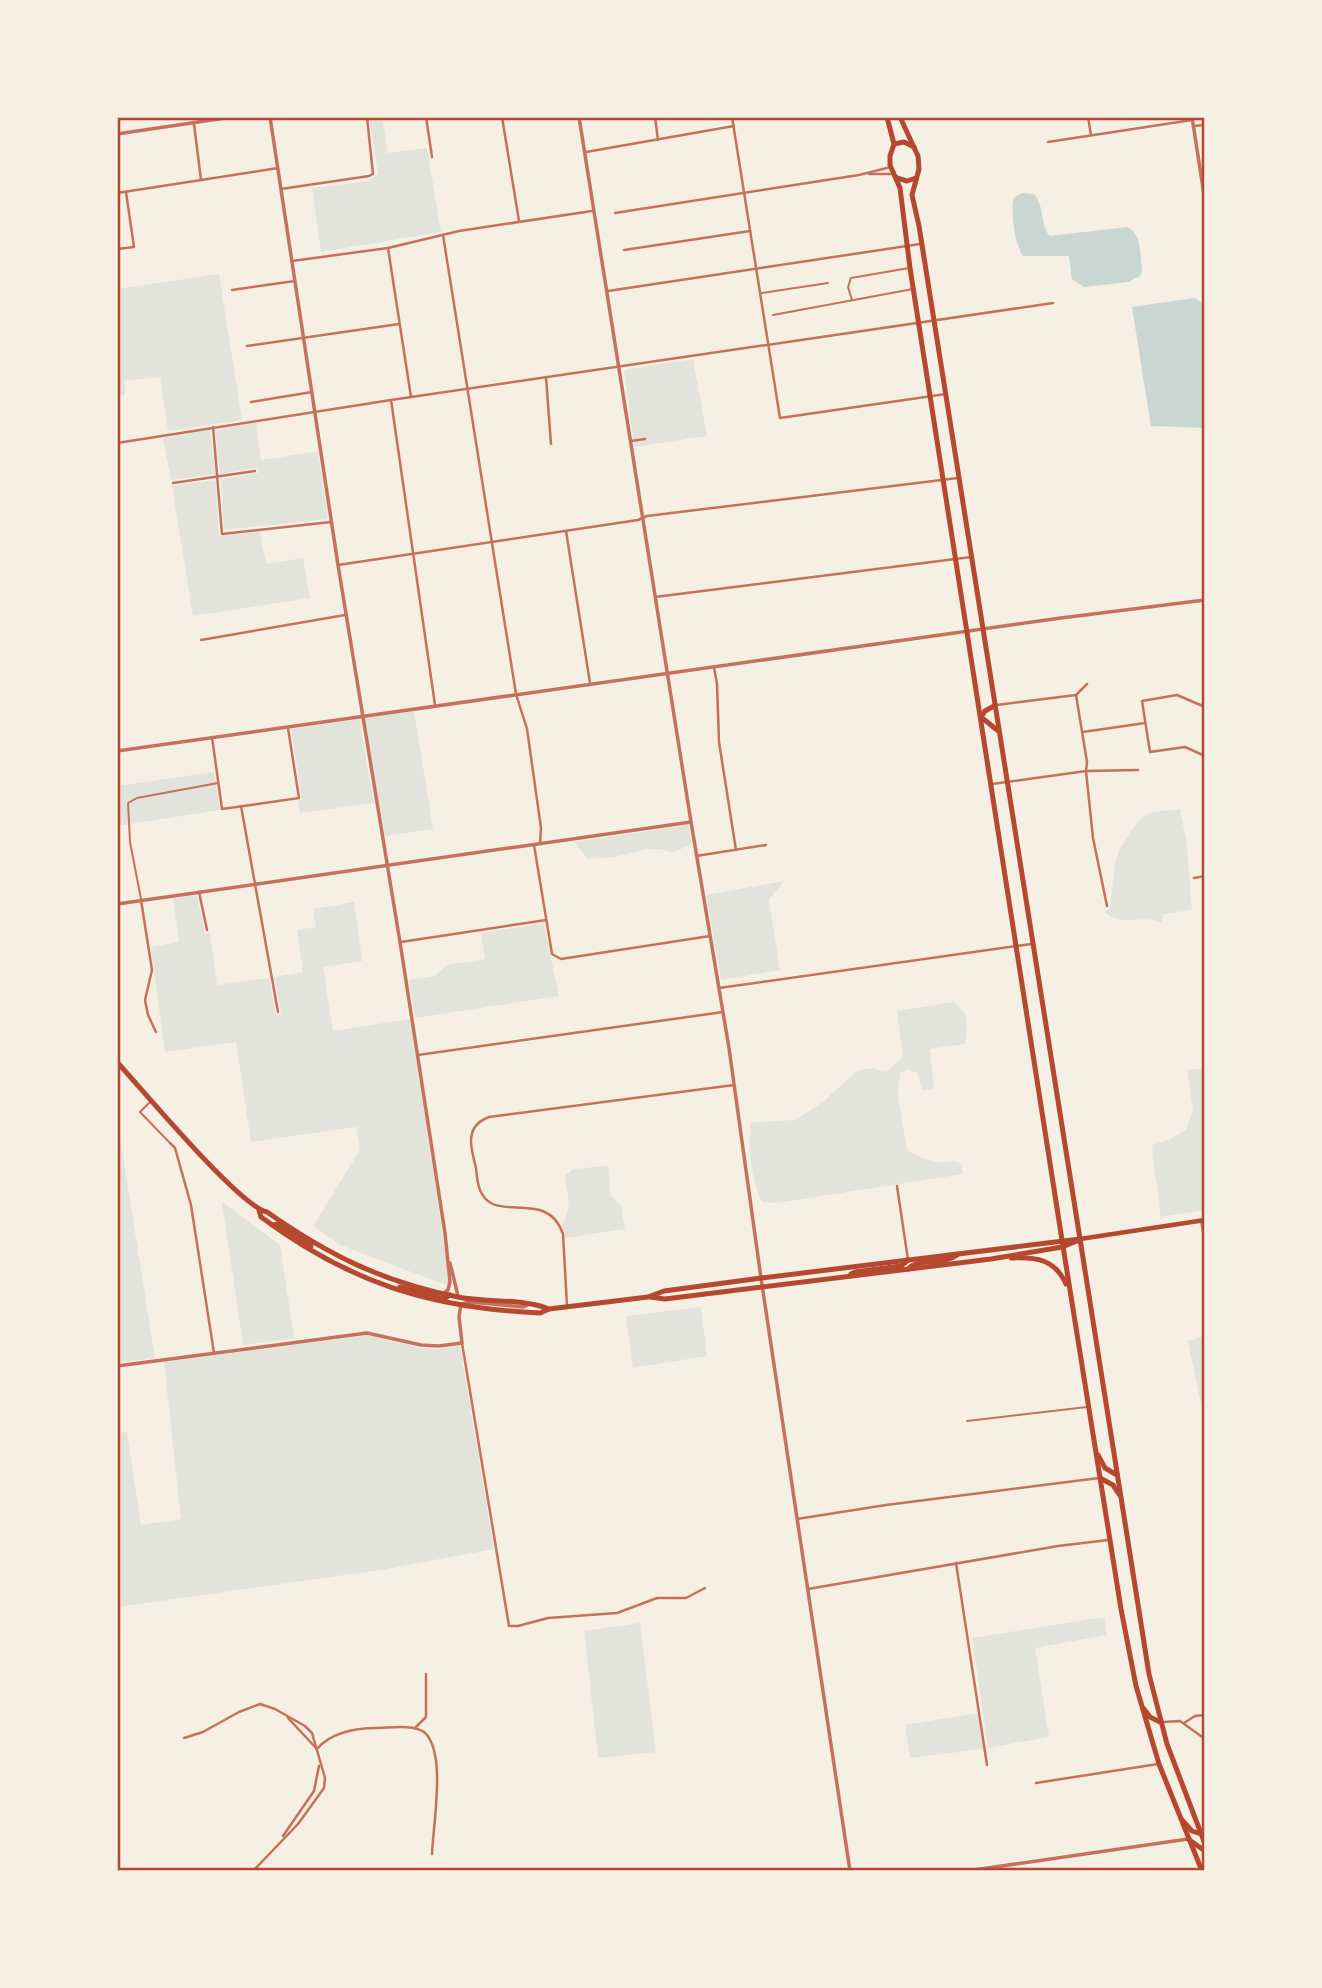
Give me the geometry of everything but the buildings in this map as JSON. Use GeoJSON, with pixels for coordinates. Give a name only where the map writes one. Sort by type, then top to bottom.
{"type":"FeatureCollection","features":[{"type":"Feature","properties":{"kind":"main road"},"geometry":{"type":"LineString","coordinates":[[887,117],[894,144],[890,156],[891,167],[900,188],[910,268],[1126,1641],[1141,1707],[1159,1764],[1202,1871]]}},
{"type":"Feature","properties":{"kind":"main road"},"geometry":{"type":"LineString","coordinates":[[900,117],[918,156],[919,169],[912,195],[922,244],[1148,1664],[1160,1722],[1180,1783],[1205,1844]]}},
{"type":"Feature","properties":{"kind":"main road"},"geometry":{"type":"LineString","coordinates":[[894,144],[904,142],[914,147]]}},
{"type":"Feature","properties":{"kind":"main road"},"geometry":{"type":"LineString","coordinates":[[895,176],[907,181],[916,178]]}},
{"type":"Feature","properties":{"kind":"main road"},"geometry":{"type":"LineString","coordinates":[[978,697],[995,708]]}},
{"type":"Feature","properties":{"kind":"main road"},"geometry":{"type":"LineString","coordinates":[[983,721],[995,708]]}},
{"type":"Feature","properties":{"kind":"main road"},"geometry":{"type":"LineString","coordinates":[[983,721],[999,733]]}},
{"type":"Feature","properties":{"kind":"main road"},"geometry":{"type":"LineString","coordinates":[[117,1062],[217,1172],[259,1210],[267,1212],[330,1253],[393,1280],[459,1297],[567,1308],[761,1278],[1062,1243]]}},
{"type":"Feature","properties":{"kind":"main road"},"geometry":{"type":"LineString","coordinates":[[259,1210],[261,1217],[312,1253],[377,1283],[433,1301],[460,1306],[540,1313],[550,1308]]}},
{"type":"Feature","properties":{"kind":"main road"},"geometry":{"type":"LineString","coordinates":[[990,1259],[1080,1239],[1203,1220]]}},
{"type":"Feature","properties":{"kind":"main road"},"geometry":{"type":"LineString","coordinates":[[272,1225],[278,1224],[320,1251],[330,1253]]}},
{"type":"Feature","properties":{"kind":"main road"},"geometry":{"type":"LineString","coordinates":[[908,1269],[912,1265],[947,1260],[957,1254]]}},
{"type":"Feature","properties":{"kind":"main road"},"geometry":{"type":"LineString","coordinates":[[648,1297],[665,1299],[990,1259],[1031,1257],[1053,1265],[1063,1276],[1070,1292]]}},
{"type":"Feature","properties":{"kind":"main road"},"geometry":{"type":"LineString","coordinates":[[849,1276],[855,1272],[901,1266],[908,1260]]}},
{"type":"Feature","properties":{"kind":"main road"},"geometry":{"type":"LineString","coordinates":[[377,1283],[384,1282],[444,1299],[450,1295]]}},
{"type":"Feature","properties":{"kind":"main road"},"geometry":{"type":"LineString","coordinates":[[1096,1452],[1105,1468],[1117,1475]]}},
{"type":"Feature","properties":{"kind":"main road"},"geometry":{"type":"LineString","coordinates":[[1100,1478],[1113,1485],[1121,1497]]}},
{"type":"Feature","properties":{"kind":"main road"},"geometry":{"type":"LineString","coordinates":[[1141,1707],[1150,1717],[1160,1722]]}},
{"type":"Feature","properties":{"kind":"main road"},"geometry":{"type":"LineString","coordinates":[[1178,1815],[1192,1831],[1201,1834]]}},
{"type":"Feature","properties":{"kind":"main road"},"geometry":{"type":"LineString","coordinates":[[1188,1839],[1205,1850]]}},
{"type":"Feature","properties":{"kind":"street"},"geometry":{"type":"LineString","coordinates":[[117,134],[232,117]]}},
{"type":"Feature","properties":{"kind":"street"},"geometry":{"type":"LineString","coordinates":[[270,117],[345,615],[418,1055],[448,1261],[450,1286],[442,1293]]}},
{"type":"Feature","properties":{"kind":"street"},"geometry":{"type":"LineString","coordinates":[[281,189],[373,174],[366,117]]}},
{"type":"Feature","properties":{"kind":"street"},"geometry":{"type":"LineString","coordinates":[[426,117],[432,157]]}},
{"type":"Feature","properties":{"kind":"street"},"geometry":{"type":"LineString","coordinates":[[502,117],[519,221]]}},
{"type":"Feature","properties":{"kind":"street"},"geometry":{"type":"LineString","coordinates":[[579,117],[723,1012],[850,1871]]}},
{"type":"Feature","properties":{"kind":"street"},"geometry":{"type":"LineString","coordinates":[[655,117],[658,140]]}},
{"type":"Feature","properties":{"kind":"street"},"geometry":{"type":"LineString","coordinates":[[733,117],[780,418],[946,394]]}},
{"type":"Feature","properties":{"kind":"street"},"geometry":{"type":"LineString","coordinates":[[1088,117],[1091,135]]}},
{"type":"Feature","properties":{"kind":"street"},"geometry":{"type":"LineString","coordinates":[[1048,142],[1192,119],[1205,201]]}},
{"type":"Feature","properties":{"kind":"street"},"geometry":{"type":"LineString","coordinates":[[194,123],[201,180]]}},
{"type":"Feature","properties":{"kind":"street"},"geometry":{"type":"LineString","coordinates":[[1193,126],[1205,125]]}},
{"type":"Feature","properties":{"kind":"street"},"geometry":{"type":"LineString","coordinates":[[585,153],[734,126]]}},
{"type":"Feature","properties":{"kind":"street"},"geometry":{"type":"LineString","coordinates":[[615,214],[859,175],[891,167]]}},
{"type":"Feature","properties":{"kind":"street"},"geometry":{"type":"LineString","coordinates":[[117,193],[278,168]]}},
{"type":"Feature","properties":{"kind":"street"},"geometry":{"type":"LineString","coordinates":[[859,175],[895,176]]}},
{"type":"Feature","properties":{"kind":"street"},"geometry":{"type":"LineString","coordinates":[[117,250],[134,247],[126,192]]}},
{"type":"Feature","properties":{"kind":"street"},"geometry":{"type":"LineString","coordinates":[[292,261],[388,248],[443,235],[594,210]]}},
{"type":"Feature","properties":{"kind":"street"},"geometry":{"type":"LineString","coordinates":[[624,250],[750,231]]}},
{"type":"Feature","properties":{"kind":"street"},"geometry":{"type":"LineString","coordinates":[[443,235],[516,694],[527,729],[541,828],[540,844]]}},
{"type":"Feature","properties":{"kind":"street"},"geometry":{"type":"LineString","coordinates":[[608,291],[922,244]]}},
{"type":"Feature","properties":{"kind":"street"},"geometry":{"type":"LineString","coordinates":[[388,248],[411,397]]}},
{"type":"Feature","properties":{"kind":"street"},"geometry":{"type":"LineString","coordinates":[[232,290],[295,281]]}},
{"type":"Feature","properties":{"kind":"street"},"geometry":{"type":"LineString","coordinates":[[117,443],[1053,303]]}},
{"type":"Feature","properties":{"kind":"street"},"geometry":{"type":"LineString","coordinates":[[247,346],[399,324]]}},
{"type":"Feature","properties":{"kind":"street"},"geometry":{"type":"LineString","coordinates":[[546,377],[551,444]]}},
{"type":"Feature","properties":{"kind":"street"},"geometry":{"type":"LineString","coordinates":[[251,402],[312,392]]}},
{"type":"Feature","properties":{"kind":"street"},"geometry":{"type":"LineString","coordinates":[[391,400],[435,705]]}},
{"type":"Feature","properties":{"kind":"street"},"geometry":{"type":"LineString","coordinates":[[212,427],[222,534],[331,522]]}},
{"type":"Feature","properties":{"kind":"street"},"geometry":{"type":"LineString","coordinates":[[631,442],[645,439]]}},
{"type":"Feature","properties":{"kind":"street"},"geometry":{"type":"LineString","coordinates":[[173,482],[255,471]]}},
{"type":"Feature","properties":{"kind":"street"},"geometry":{"type":"LineString","coordinates":[[338,565],[642,518],[959,477]]}},
{"type":"Feature","properties":{"kind":"street"},"geometry":{"type":"LineString","coordinates":[[566,531],[590,684]]}},
{"type":"Feature","properties":{"kind":"street"},"geometry":{"type":"LineString","coordinates":[[655,597],[971,557]]}},
{"type":"Feature","properties":{"kind":"street"},"geometry":{"type":"LineString","coordinates":[[117,751],[1205,600]]}},
{"type":"Feature","properties":{"kind":"street"},"geometry":{"type":"LineString","coordinates":[[201,639],[345,615]]}},
{"type":"Feature","properties":{"kind":"street"},"geometry":{"type":"LineString","coordinates":[[714,667],[719,742],[736,850]]}},
{"type":"Feature","properties":{"kind":"street"},"geometry":{"type":"LineString","coordinates":[[995,708],[1076,695],[1087,684]]}},
{"type":"Feature","properties":{"kind":"street"},"geometry":{"type":"LineString","coordinates":[[1076,695],[1087,762],[1093,838],[1107,906]]}},
{"type":"Feature","properties":{"kind":"street"},"geometry":{"type":"LineString","coordinates":[[1205,708],[1177,695],[1142,701],[1150,752],[1185,747],[1205,756]]}},
{"type":"Feature","properties":{"kind":"street"},"geometry":{"type":"LineString","coordinates":[[1082,732],[1145,723]]}},
{"type":"Feature","properties":{"kind":"street"},"geometry":{"type":"LineString","coordinates":[[212,737],[222,809],[299,798],[288,726]]}},
{"type":"Feature","properties":{"kind":"street"},"geometry":{"type":"LineString","coordinates":[[992,785],[1086,771],[1138,770]]}},
{"type":"Feature","properties":{"kind":"street"},"geometry":{"type":"LineString","coordinates":[[241,806],[278,1012]]}},
{"type":"Feature","properties":{"kind":"street"},"geometry":{"type":"LineString","coordinates":[[117,904],[691,822]]}},
{"type":"Feature","properties":{"kind":"street"},"geometry":{"type":"LineString","coordinates":[[534,845],[552,954],[555,957],[561,959],[710,936]]}},
{"type":"Feature","properties":{"kind":"street"},"geometry":{"type":"LineString","coordinates":[[696,856],[766,845]]}},
{"type":"Feature","properties":{"kind":"street"},"geometry":{"type":"LineString","coordinates":[[1194,878],[1205,876]]}},
{"type":"Feature","properties":{"kind":"street"},"geometry":{"type":"LineString","coordinates":[[200,892],[207,930]]}},
{"type":"Feature","properties":{"kind":"street"},"geometry":{"type":"LineString","coordinates":[[141,900],[152,970],[145,1000],[156,1032]]}},
{"type":"Feature","properties":{"kind":"street"},"geometry":{"type":"LineString","coordinates":[[400,942],[546,920]]}},
{"type":"Feature","properties":{"kind":"street"},"geometry":{"type":"LineString","coordinates":[[719,988],[1032,944]]}},
{"type":"Feature","properties":{"kind":"street"},"geometry":{"type":"LineString","coordinates":[[418,1055],[723,1012]]}},
{"type":"Feature","properties":{"kind":"street"},"geometry":{"type":"LineString","coordinates":[[567,1308],[563,1234],[560,1226],[549,1213],[537,1209],[494,1205],[482,1195],[471,1139],[474,1128],[489,1117],[734,1085]]}},
{"type":"Feature","properties":{"kind":"street"},"geometry":{"type":"LineString","coordinates":[[170,1143],[175,1148],[191,1205],[214,1353]]}},
{"type":"Feature","properties":{"kind":"street"},"geometry":{"type":"LineString","coordinates":[[897,1186],[908,1260]]}},
{"type":"Feature","properties":{"kind":"street"},"geometry":{"type":"LineString","coordinates":[[1203,1220],[1205,1243]]}},
{"type":"Feature","properties":{"kind":"street"},"geometry":{"type":"LineString","coordinates":[[448,1261],[459,1297]]}},
{"type":"Feature","properties":{"kind":"street"},"geometry":{"type":"LineString","coordinates":[[530,1304],[523,1307],[469,1302],[460,1306],[459,1317],[509,1626],[548,1618],[621,1612],[657,1598],[686,1598],[705,1588]]}},
{"type":"Feature","properties":{"kind":"street"},"geometry":{"type":"LineString","coordinates":[[117,1366],[367,1332],[421,1345],[462,1343]]}},
{"type":"Feature","properties":{"kind":"street"},"geometry":{"type":"LineString","coordinates":[[797,1519],[1100,1478]]}},
{"type":"Feature","properties":{"kind":"street"},"geometry":{"type":"LineString","coordinates":[[808,1589],[1068,1544],[1110,1540]]}},
{"type":"Feature","properties":{"kind":"street"},"geometry":{"type":"LineString","coordinates":[[956,1563],[987,1765]]}},
{"type":"Feature","properties":{"kind":"street"},"geometry":{"type":"LineString","coordinates":[[415,1728],[426,1717],[426,1674]]}},
{"type":"Feature","properties":{"kind":"street"},"geometry":{"type":"LineString","coordinates":[[184,1738],[203,1732],[260,1704],[267,1705],[305,1726],[312,1733],[325,1778],[324,1788],[298,1824],[253,1871]]}},
{"type":"Feature","properties":{"kind":"street"},"geometry":{"type":"LineString","coordinates":[[1184,1723],[1195,1716],[1205,1715]]}},
{"type":"Feature","properties":{"kind":"street"},"geometry":{"type":"LineString","coordinates":[[286,1716],[317,1749]]}},
{"type":"Feature","properties":{"kind":"street"},"geometry":{"type":"LineString","coordinates":[[1160,1722],[1174,1720],[1184,1723],[1205,1739]]}},
{"type":"Feature","properties":{"kind":"street"},"geometry":{"type":"LineString","coordinates":[[317,1749],[325,1740],[361,1729],[415,1728],[424,1732],[433,1744],[437,1759],[432,1854]]}},
{"type":"Feature","properties":{"kind":"street"},"geometry":{"type":"LineString","coordinates":[[279,1842],[314,1791],[320,1763]]}},
{"type":"Feature","properties":{"kind":"street"},"geometry":{"type":"LineString","coordinates":[[1037,1783],[1159,1764]]}},
{"type":"Feature","properties":{"kind":"street"},"geometry":{"type":"LineString","coordinates":[[967,1871],[1188,1839]]}},
{"type":"Feature","properties":{"kind":"lane"},"geometry":{"type":"LineString","coordinates":[[852,300],[848,287],[851,278],[910,268]]}},
{"type":"Feature","properties":{"kind":"lane"},"geometry":{"type":"LineString","coordinates":[[761,293],[828,283]]}},
{"type":"Feature","properties":{"kind":"lane"},"geometry":{"type":"LineString","coordinates":[[773,315],[914,289]]}},
{"type":"Feature","properties":{"kind":"lane"},"geometry":{"type":"LineString","coordinates":[[141,900],[126,809],[128,803],[137,798],[219,782]]}},
{"type":"Feature","properties":{"kind":"lane"},"geometry":{"type":"LineString","coordinates":[[151,1100],[140,1112],[170,1143]]}},
{"type":"Feature","properties":{"kind":"lane"},"geometry":{"type":"LineString","coordinates":[[967,1421],[1089,1407]]}},
{"type":"Feature","properties":{"kind":"shaded area"},"geometry":{"type":"Polygon","coordinates":[[[369,117],[382,117],[388,153],[427,148],[441,232],[321,252],[312,188],[368,181],[378,174],[369,117]]]}},
{"type":"Feature","properties":{"kind":"shaded area"},"geometry":{"type":"Polygon","coordinates":[[[1022,193],[1034,194],[1050,236],[1127,227],[1132,230],[1139,246],[1142,271],[1140,276],[1128,282],[1084,287],[1072,279],[1069,256],[1023,256],[1013,218],[1014,197],[1022,193]]]}},
{"type":"Feature","properties":{"kind":"shaded area"},"geometry":{"type":"Polygon","coordinates":[[[219,274],[242,420],[168,431],[160,377],[124,381],[125,395],[117,396],[117,289],[219,274]]]}},
{"type":"Feature","properties":{"kind":"shaded area"},"geometry":{"type":"Polygon","coordinates":[[[1194,298],[1201,302],[1205,323],[1205,428],[1151,426],[1132,307],[1194,298]]]}},
{"type":"Feature","properties":{"kind":"shaded area"},"geometry":{"type":"Polygon","coordinates":[[[693,359],[707,436],[634,447],[624,371],[693,359]]]}},
{"type":"Feature","properties":{"kind":"shaded area"},"geometry":{"type":"Polygon","coordinates":[[[256,423],[261,460],[318,451],[328,519],[224,530],[221,479],[258,473],[257,468],[220,474],[215,430],[256,423]]]}},
{"type":"Feature","properties":{"kind":"shaded area"},"geometry":{"type":"Polygon","coordinates":[[[210,430],[215,474],[171,480],[163,438],[210,430]]]}},
{"type":"Feature","properties":{"kind":"shaded area"},"geometry":{"type":"Polygon","coordinates":[[[216,480],[219,536],[260,532],[266,564],[303,558],[310,598],[193,616],[172,486],[216,480]]]}},
{"type":"Feature","properties":{"kind":"shaded area"},"geometry":{"type":"Polygon","coordinates":[[[414,711],[433,829],[385,836],[364,718],[414,711]]]}},
{"type":"Feature","properties":{"kind":"shaded area"},"geometry":{"type":"Polygon","coordinates":[[[359,719],[374,803],[300,813],[298,801],[302,800],[291,729],[359,719]]]}},
{"type":"Feature","properties":{"kind":"shaded area"},"geometry":{"type":"Polygon","coordinates":[[[214,772],[220,810],[117,826],[117,786],[214,772]]]}},
{"type":"Feature","properties":{"kind":"shaded area"},"geometry":{"type":"Polygon","coordinates":[[[1180,809],[1186,839],[1192,910],[1163,914],[1162,923],[1148,919],[1120,919],[1105,913],[1110,908],[1115,862],[1134,827],[1143,817],[1153,812],[1180,809]]]}},
{"type":"Feature","properties":{"kind":"shaded area"},"geometry":{"type":"Polygon","coordinates":[[[688,825],[692,844],[672,853],[650,849],[587,859],[575,842],[688,825]]]}},
{"type":"Feature","properties":{"kind":"shaded area"},"geometry":{"type":"Polygon","coordinates":[[[784,881],[769,900],[780,970],[721,980],[706,895],[784,881]]]}},
{"type":"Feature","properties":{"kind":"shaded area"},"geometry":{"type":"Polygon","coordinates":[[[197,895],[205,933],[210,933],[217,985],[269,978],[276,1015],[281,1014],[274,977],[303,972],[297,930],[316,927],[313,909],[354,902],[362,961],[323,967],[333,1031],[410,1019],[451,1287],[340,1245],[313,1226],[360,1150],[356,1127],[251,1142],[236,1042],[165,1052],[151,947],[179,942],[173,898],[197,895]]]}},
{"type":"Feature","properties":{"kind":"shaded area"},"geometry":{"type":"Polygon","coordinates":[[[544,923],[559,996],[415,1018],[409,980],[435,976],[447,965],[485,959],[481,933],[544,923]]]}},
{"type":"Feature","properties":{"kind":"shaded area"},"geometry":{"type":"Polygon","coordinates":[[[954,1002],[965,1016],[965,1044],[930,1049],[934,1089],[922,1090],[917,1073],[908,1069],[900,1073],[898,1096],[907,1150],[928,1160],[960,1163],[963,1174],[777,1203],[762,1202],[751,1163],[751,1122],[795,1120],[824,1101],[858,1070],[873,1068],[886,1072],[903,1057],[897,1011],[954,1002]]]}},
{"type":"Feature","properties":{"kind":"shaded area"},"geometry":{"type":"Polygon","coordinates":[[[1205,1068],[1205,1210],[1160,1217],[1152,1145],[1186,1130],[1193,1111],[1187,1070],[1205,1068]]]}},
{"type":"Feature","properties":{"kind":"shaded area"},"geometry":{"type":"Polygon","coordinates":[[[120,1137],[155,1358],[117,1363],[117,1138],[120,1137]]]}},
{"type":"Feature","properties":{"kind":"shaded area"},"geometry":{"type":"Polygon","coordinates":[[[608,1166],[611,1196],[621,1205],[625,1229],[565,1238],[562,1224],[568,1201],[565,1176],[573,1169],[608,1166]]]}},
{"type":"Feature","properties":{"kind":"shaded area"},"geometry":{"type":"Polygon","coordinates":[[[222,1202],[280,1245],[294,1338],[243,1345],[222,1202]]]}},
{"type":"Feature","properties":{"kind":"shaded area"},"geometry":{"type":"Polygon","coordinates":[[[701,1307],[707,1356],[633,1368],[626,1316],[701,1307]]]}},
{"type":"Feature","properties":{"kind":"shaded area"},"geometry":{"type":"Polygon","coordinates":[[[367,1335],[421,1348],[460,1346],[494,1549],[381,1570],[117,1607],[117,1433],[127,1432],[141,1525],[181,1519],[164,1362],[367,1335]]]}},
{"type":"Feature","properties":{"kind":"shaded area"},"geometry":{"type":"Polygon","coordinates":[[[1205,1336],[1205,1414],[1203,1414],[1188,1341],[1205,1336]]]}},
{"type":"Feature","properties":{"kind":"shaded area"},"geometry":{"type":"Polygon","coordinates":[[[1104,1617],[1107,1635],[1035,1648],[1049,1737],[988,1748],[972,1638],[1104,1617]]]}},
{"type":"Feature","properties":{"kind":"shaded area"},"geometry":{"type":"Polygon","coordinates":[[[640,1623],[656,1752],[598,1758],[584,1631],[640,1623]]]}},
{"type":"Feature","properties":{"kind":"shaded area"},"geometry":{"type":"Polygon","coordinates":[[[978,1713],[983,1749],[910,1758],[905,1725],[978,1713]]]}}]}
